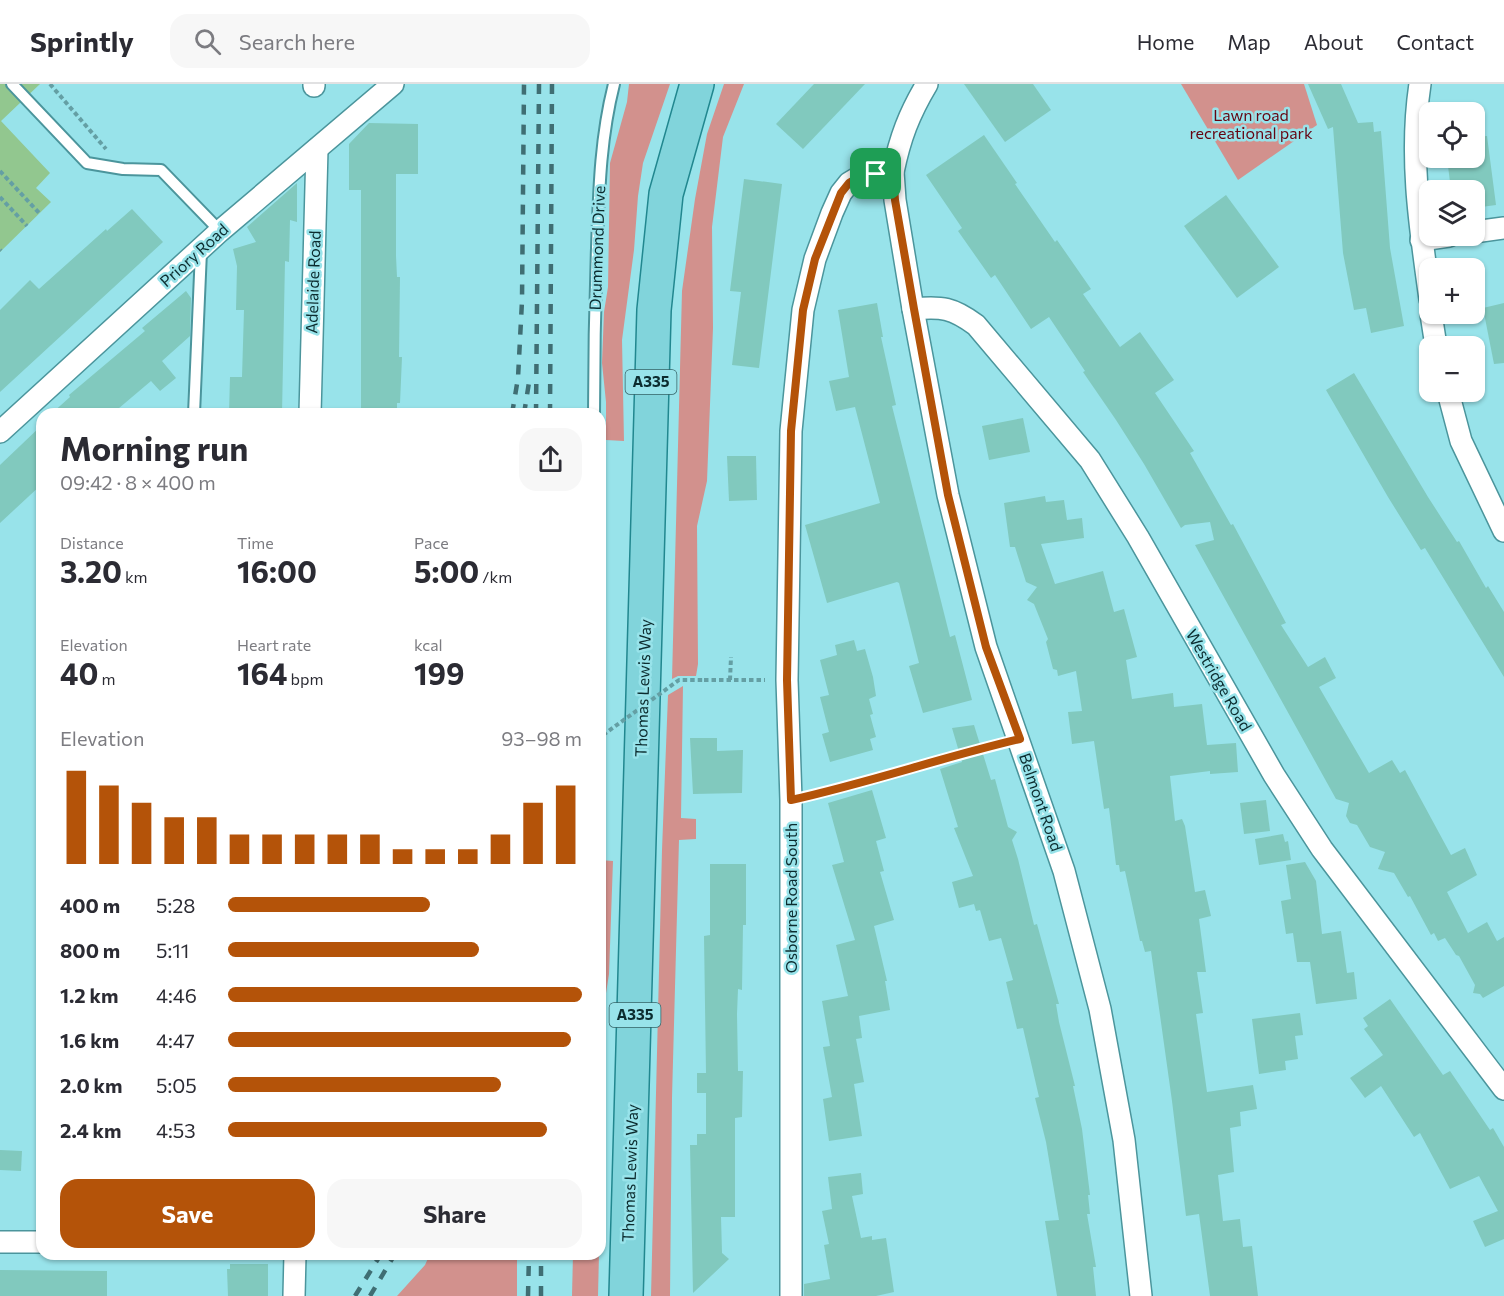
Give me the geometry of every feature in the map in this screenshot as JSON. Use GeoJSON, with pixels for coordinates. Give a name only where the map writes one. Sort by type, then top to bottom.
{"type":"FeatureCollection","features":[{"type":"Feature","properties":{"kind":"main road","name":"Thomas Lewis Way"},"geometry":{"type":"LineString","coordinates":[[626,1296],[654,310],[666,194],[697,84]]}},
{"type":"Feature","properties":{"kind":"street","name":"Priory Road"},"geometry":{"type":"LineString","coordinates":[[0,432],[219,231],[393,84]]}},
{"type":"Feature","properties":{"kind":"street"},"geometry":{"type":"LineString","coordinates":[[893,172],[900,141],[912,109],[927,84]]}},
{"type":"Feature","properties":{"kind":"street"},"geometry":{"type":"LineString","coordinates":[[1419,212],[1415,115],[1420,84]]}},
{"type":"Feature","properties":{"kind":"street","name":"Adelaide Road"},"geometry":{"type":"LineString","coordinates":[[310,408],[317,149]]}},
{"type":"Feature","properties":{"kind":"street","name":"Belmont Road"},"geometry":{"type":"LineString","coordinates":[[893,172],[895,200],[948,495],[986,647],[1020,739],[1064,871],[1100,1009],[1124,1140],[1141,1296]]}},
{"type":"Feature","properties":{"kind":"street","name":"Osborne Road South"},"geometry":{"type":"LineString","coordinates":[[792,1296],[791,800],[787,680],[791,431],[803,310],[815,259],[841,193],[849,183],[859,177],[893,172]]}},
{"type":"Feature","properties":{"kind":"street"},"geometry":{"type":"LineString","coordinates":[[1485,231],[1504,228]]}},
{"type":"Feature","properties":{"kind":"street","name":"Westridge Road"},"geometry":{"type":"LineString","coordinates":[[914,309],[948,308],[960,313],[976,325],[1090,460],[1138,537],[1274,775],[1322,849],[1504,1089]]}},
{"type":"Feature","properties":{"kind":"street"},"geometry":{"type":"LineString","coordinates":[[1451,402],[1461,441],[1504,531]]}},
{"type":"Feature","properties":{"kind":"street"},"geometry":{"type":"LineString","coordinates":[[0,1242],[36,1242]]}},
{"type":"Feature","properties":{"kind":"street"},"geometry":{"type":"LineString","coordinates":[[294,1296],[295,1260]]}},
{"type":"Feature","properties":{"kind":"lane"},"geometry":{"type":"LineString","coordinates":[[12,84],[87,163],[123,169],[161,170],[219,231]]}},
{"type":"Feature","properties":{"kind":"lane","name":"Drummond Drive"},"geometry":{"type":"LineString","coordinates":[[594,408],[599,180],[604,133],[614,84]]}},
{"type":"Feature","properties":{"kind":"lane"},"geometry":{"type":"LineString","coordinates":[[195,408],[201,247]]}},
{"type":"Feature","properties":{"kind":"path"},"geometry":{"type":"LineString","coordinates":[[50,84],[123,169]]}},
{"type":"Feature","properties":{"kind":"path"},"geometry":{"type":"LineString","coordinates":[[0,171],[40,214]]}},
{"type":"Feature","properties":{"kind":"path"},"geometry":{"type":"LineString","coordinates":[[0,197],[27,226]]}},
{"type":"Feature","properties":{"kind":"path"},"geometry":{"type":"LineString","coordinates":[[730,680],[731,657]]}},
{"type":"Feature","properties":{"kind":"path"},"geometry":{"type":"LineString","coordinates":[[606,732],[679,680],[787,680]]}},
{"type":"Feature","properties":{"kind":"path"},"geometry":{"type":"LineString","coordinates":[[791,800],[824,793],[975,749],[1020,739]]}},
{"type":"Feature","properties":{"kind":"green space"},"geometry":{"type":"Polygon","coordinates":[[[629,84],[670,84],[643,163],[638,196],[634,250],[622,340],[624,441],[606,440],[606,402],[602,363],[604,312],[608,287],[610,163],[627,102],[629,84]]]}},
{"type":"Feature","properties":{"kind":"green space"},"geometry":{"type":"Polygon","coordinates":[[[724,84],[744,84],[723,137],[712,227],[713,328],[707,481],[697,526],[698,664],[696,676],[678,676],[672,679],[682,291],[707,134],[724,84]]]}},
{"type":"Feature","properties":{"kind":"green space","name":"Lawn road recreational park"},"geometry":{"type":"Polygon","coordinates":[[[1181,84],[1304,84],[1317,125],[1238,180],[1181,84]]]}},
{"type":"Feature","properties":{"kind":"green space"},"geometry":{"type":"Polygon","coordinates":[[[683,686],[681,818],[696,819],[696,839],[679,840],[672,1098],[670,1296],[651,1296],[668,695],[683,686]]]}},
{"type":"Feature","properties":{"kind":"green space"},"geometry":{"type":"Polygon","coordinates":[[[606,860],[613,861],[609,974],[606,993],[606,860]]]}},
{"type":"Feature","properties":{"kind":"green space"},"geometry":{"type":"Polygon","coordinates":[[[427,1260],[517,1260],[517,1296],[397,1296],[427,1260]]]}},
{"type":"Feature","properties":{"kind":"green space"},"geometry":{"type":"Polygon","coordinates":[[[573,1260],[599,1260],[598,1296],[572,1296],[573,1260]]]}},
{"type":"Feature","properties":{"kind":"shaded area"},"geometry":{"type":"Polygon","coordinates":[[[0,84],[40,84],[1,121],[50,173],[36,188],[51,202],[0,252],[0,84]]]}},
{"type":"Feature","properties":{"kind":"building"},"geometry":{"type":"Polygon","coordinates":[[[814,84],[865,84],[803,149],[776,124],[814,84]]]}},
{"type":"Feature","properties":{"kind":"building"},"geometry":{"type":"Polygon","coordinates":[[[964,84],[1033,84],[1051,110],[1005,142],[964,84]]]}},
{"type":"Feature","properties":{"kind":"building"},"geometry":{"type":"Polygon","coordinates":[[[1308,84],[1341,84],[1358,123],[1373,122],[1374,132],[1381,131],[1390,248],[1404,326],[1371,333],[1366,308],[1354,310],[1343,253],[1333,127],[1328,129],[1308,84]]]}},
{"type":"Feature","properties":{"kind":"building"},"geometry":{"type":"Polygon","coordinates":[[[369,123],[418,124],[418,174],[396,174],[396,256],[397,277],[400,277],[399,357],[402,357],[400,403],[397,403],[397,408],[361,408],[361,190],[349,190],[349,144],[369,123]]]}},
{"type":"Feature","properties":{"kind":"building"},"geometry":{"type":"Polygon","coordinates":[[[984,135],[1055,242],[1057,240],[1091,289],[1083,294],[1120,347],[1140,332],[1174,380],[1155,393],[1194,451],[1190,453],[1231,525],[1233,524],[1286,623],[1281,625],[1308,667],[1325,657],[1336,678],[1319,687],[1369,773],[1392,760],[1400,773],[1405,770],[1451,855],[1465,848],[1477,875],[1447,892],[1468,933],[1487,922],[1497,941],[1504,937],[1504,986],[1483,998],[1480,994],[1473,993],[1475,985],[1459,956],[1445,938],[1438,941],[1434,933],[1431,935],[1410,896],[1408,897],[1394,873],[1378,869],[1385,852],[1370,847],[1357,825],[1350,823],[1346,816],[1349,803],[1336,799],[1195,545],[1214,540],[1210,522],[1185,525],[1181,528],[1144,464],[1049,317],[1031,329],[995,275],[991,278],[958,231],[962,228],[926,175],[984,135]]]}},
{"type":"Feature","properties":{"kind":"building"},"geometry":{"type":"Polygon","coordinates":[[[1485,136],[1487,136],[1496,205],[1485,206],[1485,180],[1450,180],[1448,168],[1485,168],[1485,136]]]}},
{"type":"Feature","properties":{"kind":"building"},"geometry":{"type":"Polygon","coordinates":[[[744,179],[782,184],[759,368],[732,365],[741,292],[730,291],[744,179]]]}},
{"type":"Feature","properties":{"kind":"building"},"geometry":{"type":"Polygon","coordinates":[[[297,183],[297,222],[290,220],[289,262],[285,261],[282,408],[229,408],[230,377],[242,377],[244,310],[236,310],[237,266],[233,249],[256,242],[247,227],[297,183]]]}},
{"type":"Feature","properties":{"kind":"building"},"geometry":{"type":"Polygon","coordinates":[[[1226,195],[1279,267],[1237,298],[1184,226],[1226,195]]]}},
{"type":"Feature","properties":{"kind":"building"},"geometry":{"type":"Polygon","coordinates":[[[132,209],[163,242],[0,392],[0,310],[30,280],[39,289],[132,209]]]}},
{"type":"Feature","properties":{"kind":"building"},"geometry":{"type":"Polygon","coordinates":[[[186,291],[191,298],[190,336],[162,361],[176,378],[160,391],[151,381],[119,408],[58,408],[70,397],[69,395],[145,331],[142,328],[186,291]]]}},
{"type":"Feature","properties":{"kind":"building"},"geometry":{"type":"Polygon","coordinates":[[[877,303],[883,337],[881,337],[896,405],[892,406],[950,637],[955,635],[972,700],[923,713],[909,666],[919,663],[899,583],[827,603],[805,525],[880,503],[855,407],[836,411],[829,381],[849,377],[838,310],[877,303]]]}},
{"type":"Feature","properties":{"kind":"building"},"geometry":{"type":"Polygon","coordinates":[[[1504,303],[1504,363],[1494,364],[1485,308],[1504,303]]]}},
{"type":"Feature","properties":{"kind":"building"},"geometry":{"type":"Polygon","coordinates":[[[1354,373],[1428,497],[1504,612],[1504,677],[1425,548],[1421,550],[1388,497],[1326,390],[1354,373]]]}},
{"type":"Feature","properties":{"kind":"building"},"geometry":{"type":"Polygon","coordinates":[[[1023,418],[1030,452],[989,460],[982,426],[1023,418]]]}},
{"type":"Feature","properties":{"kind":"building"},"geometry":{"type":"Polygon","coordinates":[[[36,431],[36,490],[0,523],[0,465],[36,431]]]}},
{"type":"Feature","properties":{"kind":"building"},"geometry":{"type":"Polygon","coordinates":[[[727,456],[756,456],[757,500],[729,501],[727,456]]]}},
{"type":"Feature","properties":{"kind":"building"},"geometry":{"type":"Polygon","coordinates":[[[1045,496],[1046,502],[1064,500],[1067,520],[1082,518],[1084,538],[1041,544],[1055,584],[1103,571],[1114,612],[1124,609],[1137,657],[1126,660],[1132,699],[1173,693],[1174,707],[1202,704],[1207,745],[1236,743],[1238,772],[1210,774],[1210,771],[1170,776],[1175,821],[1182,819],[1185,826],[1195,892],[1205,890],[1211,916],[1199,919],[1206,972],[1197,972],[1203,1013],[1196,1014],[1207,1092],[1253,1085],[1257,1109],[1240,1112],[1241,1126],[1230,1128],[1234,1172],[1218,1175],[1223,1221],[1240,1219],[1243,1247],[1252,1246],[1258,1296],[1210,1296],[1199,1214],[1186,1216],[1151,951],[1145,952],[1142,941],[1140,941],[1125,871],[1120,872],[1119,865],[1116,865],[1109,808],[1104,809],[1094,741],[1072,744],[1068,712],[1082,711],[1076,671],[1058,676],[1057,670],[1053,669],[1046,642],[1048,639],[1034,604],[1027,600],[1037,587],[1026,582],[1015,547],[1010,547],[1004,503],[1045,496]]]}},
{"type":"Feature","properties":{"kind":"building"},"geometry":{"type":"Polygon","coordinates":[[[854,640],[857,651],[865,649],[873,677],[876,696],[869,699],[873,714],[870,715],[876,737],[870,739],[873,750],[830,762],[822,734],[829,732],[820,697],[829,695],[820,660],[837,655],[835,645],[854,640]]]}},
{"type":"Feature","properties":{"kind":"building"},"geometry":{"type":"Polygon","coordinates":[[[974,725],[991,780],[995,779],[1008,827],[1017,832],[1012,840],[1034,925],[1037,924],[1059,1004],[1056,1004],[1059,1022],[1075,1086],[1073,1086],[1082,1129],[1090,1195],[1088,1195],[1090,1214],[1087,1214],[1096,1267],[1093,1267],[1096,1296],[1057,1296],[1045,1221],[1059,1220],[1046,1142],[1035,1098],[1039,1097],[1023,1028],[1017,1029],[1006,982],[1013,980],[1001,938],[989,941],[980,910],[976,911],[974,904],[959,908],[952,882],[973,876],[954,828],[958,827],[940,769],[962,762],[952,728],[974,725]]]}},
{"type":"Feature","properties":{"kind":"building"},"geometry":{"type":"Polygon","coordinates":[[[690,738],[717,738],[717,751],[743,750],[742,793],[693,794],[690,738]]]}},
{"type":"Feature","properties":{"kind":"building"},"geometry":{"type":"Polygon","coordinates":[[[872,790],[886,838],[876,841],[884,871],[880,872],[894,920],[874,926],[887,981],[885,981],[890,1010],[859,1016],[862,1038],[856,1039],[864,1082],[854,1084],[862,1136],[829,1141],[823,1099],[832,1097],[823,1047],[830,1046],[822,1001],[848,996],[836,945],[855,940],[832,865],[844,862],[828,803],[872,790]]]}},
{"type":"Feature","properties":{"kind":"building"},"geometry":{"type":"Polygon","coordinates":[[[1266,800],[1270,831],[1244,834],[1240,803],[1266,800]]]}},
{"type":"Feature","properties":{"kind":"building"},"geometry":{"type":"Polygon","coordinates":[[[1283,834],[1285,842],[1288,841],[1291,860],[1259,865],[1255,839],[1283,834]]]}},
{"type":"Feature","properties":{"kind":"building"},"geometry":{"type":"Polygon","coordinates":[[[1305,862],[1316,881],[1322,934],[1341,931],[1347,973],[1354,972],[1357,999],[1316,1004],[1310,962],[1297,962],[1293,933],[1286,934],[1281,901],[1291,899],[1286,865],[1305,862]]]}},
{"type":"Feature","properties":{"kind":"building"},"geometry":{"type":"Polygon","coordinates":[[[710,864],[746,864],[746,925],[743,925],[742,990],[738,989],[737,1014],[738,1071],[743,1071],[742,1117],[735,1118],[735,1217],[721,1217],[722,1253],[729,1259],[693,1293],[690,1145],[697,1145],[697,1134],[706,1134],[706,1093],[697,1093],[697,1073],[706,1073],[704,936],[710,935],[710,864]]]}},
{"type":"Feature","properties":{"kind":"building"},"geometry":{"type":"Polygon","coordinates":[[[1390,999],[1443,1075],[1450,1071],[1490,1130],[1493,1128],[1504,1147],[1504,1239],[1485,1247],[1473,1221],[1498,1211],[1479,1176],[1450,1189],[1420,1133],[1414,1137],[1381,1086],[1365,1098],[1350,1078],[1383,1055],[1364,1029],[1368,1026],[1363,1018],[1390,999]]]}},
{"type":"Feature","properties":{"kind":"building"},"geometry":{"type":"Polygon","coordinates":[[[1300,1013],[1303,1035],[1295,1036],[1298,1059],[1285,1061],[1286,1070],[1259,1074],[1252,1019],[1300,1013]]]}},
{"type":"Feature","properties":{"kind":"building"},"geometry":{"type":"Polygon","coordinates":[[[0,1150],[22,1151],[21,1171],[0,1170],[0,1150]]]}},
{"type":"Feature","properties":{"kind":"building"},"geometry":{"type":"Polygon","coordinates":[[[861,1173],[863,1194],[852,1196],[861,1238],[872,1236],[872,1240],[886,1238],[894,1292],[876,1296],[804,1296],[804,1284],[830,1279],[824,1245],[829,1244],[822,1211],[832,1209],[828,1177],[861,1173]]]}},
{"type":"Feature","properties":{"kind":"building"},"geometry":{"type":"Polygon","coordinates":[[[230,1264],[268,1264],[268,1296],[228,1296],[227,1269],[230,1269],[230,1264]]]}},
{"type":"Feature","properties":{"kind":"building"},"geometry":{"type":"Polygon","coordinates":[[[0,1270],[107,1271],[107,1296],[0,1296],[0,1270]]]}},
{"type":"Feature","properties":{"kind":"railway"},"geometry":{"type":"LineString","coordinates":[[513,408],[518,378],[522,301],[524,84]]}},
{"type":"Feature","properties":{"kind":"railway"},"geometry":{"type":"LineString","coordinates":[[536,408],[539,84]]}},
{"type":"Feature","properties":{"kind":"railway"},"geometry":{"type":"LineString","coordinates":[[550,408],[552,84]]}},
{"type":"Feature","properties":{"kind":"railway"},"geometry":{"type":"LineString","coordinates":[[525,408],[530,376]]}},
{"type":"Feature","properties":{"kind":"railway"},"geometry":{"type":"LineString","coordinates":[[355,1296],[377,1260]]}},
{"type":"Feature","properties":{"kind":"railway"},"geometry":{"type":"LineString","coordinates":[[370,1296],[391,1260]]}},
{"type":"Feature","properties":{"kind":"railway"},"geometry":{"type":"LineString","coordinates":[[528,1296],[529,1260]]}},
{"type":"Feature","properties":{"kind":"railway"},"geometry":{"type":"LineString","coordinates":[[541,1260],[541,1296]]}},
{"type":"Feature","properties":{"kind":"route"},"geometry":{"type":"LineString","coordinates":[[893,172],[895,200],[948,495],[986,647],[1020,739],[975,749],[824,793],[791,800],[787,680],[791,431],[803,310],[815,259],[841,193],[849,183],[859,177],[876,174],[893,172]]}}]}
